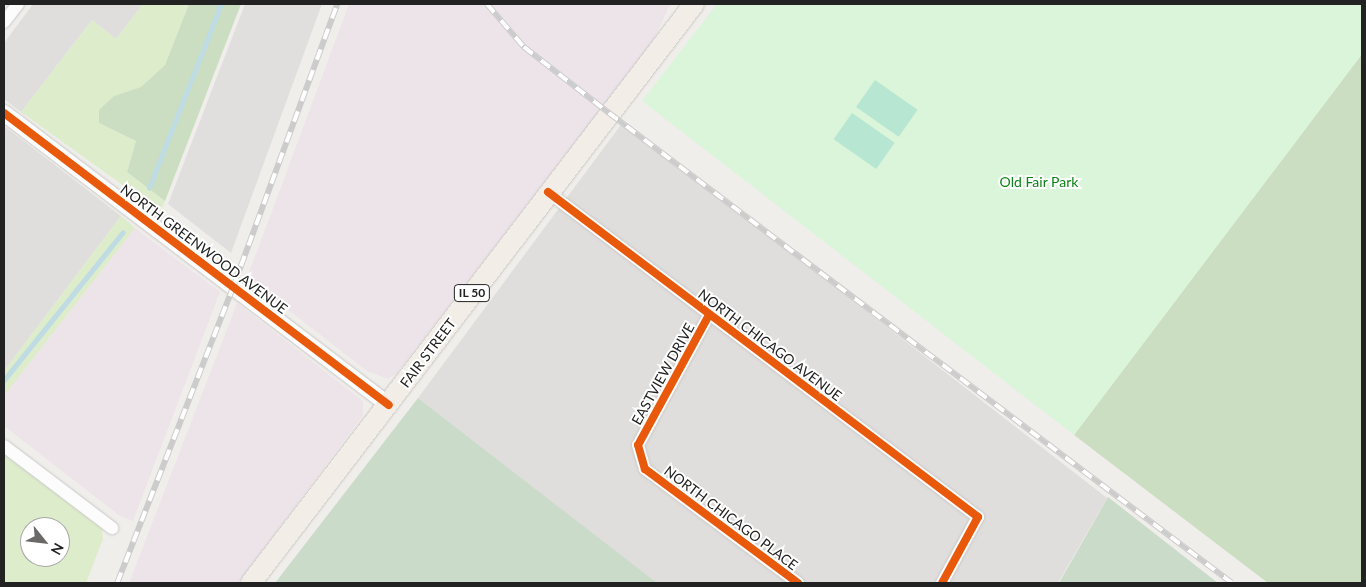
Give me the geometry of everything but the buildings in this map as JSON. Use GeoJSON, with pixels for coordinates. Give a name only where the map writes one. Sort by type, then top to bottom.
{"type":"FeatureCollection","features":[{"type":"Feature","properties":{"kind":"main road","name":"FAIR STREET"},"geometry":{"type":"LineString","coordinates":[[252,583],[389,405],[548,192],[694,4]]}},
{"type":"Feature","properties":{"kind":"street"},"geometry":{"type":"LineString","coordinates":[[4,22],[18,4]]}},
{"type":"Feature","properties":{"kind":"street","name":"NORTH GREENWOOD AVENUE"},"geometry":{"type":"LineString","coordinates":[[4,113],[389,405]]}},
{"type":"Feature","properties":{"kind":"street","name":"NORTH CHICAGO AVENUE"},"geometry":{"type":"LineString","coordinates":[[548,192],[978,517],[942,583]]}},
{"type":"Feature","properties":{"kind":"street","name":"EASTVIEW DRIVE"},"geometry":{"type":"LineString","coordinates":[[638,445],[710,316]]}},
{"type":"Feature","properties":{"kind":"street","name":"NORTH CHICAGO PLACE"},"geometry":{"type":"LineString","coordinates":[[638,445],[645,469],[798,583]]}},
{"type":"Feature","properties":{"kind":"street"},"geometry":{"type":"LineString","coordinates":[[4,446],[112,528]]}},
{"type":"Feature","properties":{"kind":"shaded area"},"geometry":{"type":"Polygon","coordinates":[[[33,4],[143,4],[116,39],[92,20],[21,112],[4,99],[4,43],[33,4]]]}},
{"type":"Feature","properties":{"kind":"shaded area"},"geometry":{"type":"Polygon","coordinates":[[[245,4],[322,4],[231,253],[168,204],[245,4]]]}},
{"type":"Feature","properties":{"kind":"shaded area"},"geometry":{"type":"Polygon","coordinates":[[[349,4],[670,4],[653,42],[396,374],[388,379],[367,371],[247,278],[349,4]]]}},
{"type":"Feature","properties":{"kind":"shaded area"},"geometry":{"type":"Polygon","coordinates":[[[623,122],[1107,498],[1058,583],[656,583],[418,398],[623,122]]]}},
{"type":"Feature","properties":{"kind":"shaded area"},"geometry":{"type":"Polygon","coordinates":[[[4,126],[121,216],[4,371],[4,126]]]}},
{"type":"Feature","properties":{"kind":"shaded area"},"geometry":{"type":"Polygon","coordinates":[[[135,228],[220,292],[133,521],[120,516],[4,426],[4,396],[135,228]]]}},
{"type":"Feature","properties":{"kind":"shaded area"},"geometry":{"type":"Polygon","coordinates":[[[237,303],[363,401],[363,415],[238,583],[129,583],[237,303]]]}},
{"type":"Feature","properties":{"kind":"green space"},"geometry":{"type":"Polygon","coordinates":[[[143,4],[189,4],[165,65],[141,87],[114,96],[99,123],[136,141],[127,172],[165,201],[160,212],[21,112],[92,20],[116,39],[143,4]]]}},
{"type":"Feature","properties":{"kind":"green space"},"geometry":{"type":"Polygon","coordinates":[[[189,4],[241,4],[165,201],[127,172],[136,141],[99,123],[99,110],[114,96],[141,87],[165,65],[189,4]]]}},
{"type":"Feature","properties":{"kind":"green space","name":"Old Fair Park"},"geometry":{"type":"Polygon","coordinates":[[[717,4],[1362,4],[1362,54],[1074,435],[642,101],[717,4]]]}},
{"type":"Feature","properties":{"kind":"green space"},"geometry":{"type":"Polygon","coordinates":[[[1362,54],[1362,583],[1268,583],[1074,435],[1362,54]]]}},
{"type":"Feature","properties":{"kind":"green space"},"geometry":{"type":"Polygon","coordinates":[[[875,80],[918,110],[899,137],[856,107],[875,80]]]}},
{"type":"Feature","properties":{"kind":"green space"},"geometry":{"type":"Polygon","coordinates":[[[852,113],[895,143],[876,169],[834,139],[852,113]]]}},
{"type":"Feature","properties":{"kind":"green space"},"geometry":{"type":"Polygon","coordinates":[[[121,216],[135,228],[4,396],[4,371],[121,216]]]}},
{"type":"Feature","properties":{"kind":"green space"},"geometry":{"type":"Polygon","coordinates":[[[418,398],[657,583],[275,583],[418,398]]]}},
{"type":"Feature","properties":{"kind":"green space"},"geometry":{"type":"Polygon","coordinates":[[[4,453],[102,528],[103,539],[86,583],[4,583],[4,453]]]}},
{"type":"Feature","properties":{"kind":"green space"},"geometry":{"type":"Polygon","coordinates":[[[1108,497],[1218,583],[1059,583],[1108,497]]]}},
{"type":"Feature","properties":{"kind":"waterway"},"geometry":{"type":"LineString","coordinates":[[149,188],[221,4]]}},
{"type":"Feature","properties":{"kind":"waterway"},"geometry":{"type":"LineString","coordinates":[[4,380],[122,233]]}},
{"type":"Feature","properties":{"kind":"railway"},"geometry":{"type":"LineString","coordinates":[[117,583],[233,287],[337,4]]}},
{"type":"Feature","properties":{"kind":"railway"},"geometry":{"type":"LineString","coordinates":[[487,4],[524,47],[1232,583]]}},
{"type":"Feature","properties":{"kind":"cycle path"},"geometry":{"type":"LineString","coordinates":[[4,113],[389,405]]}},
{"type":"Feature","properties":{"kind":"cycle path"},"geometry":{"type":"LineString","coordinates":[[548,192],[978,517],[942,583]]}},
{"type":"Feature","properties":{"kind":"cycle path"},"geometry":{"type":"LineString","coordinates":[[709,315],[638,445],[645,469],[798,583]]}}]}
